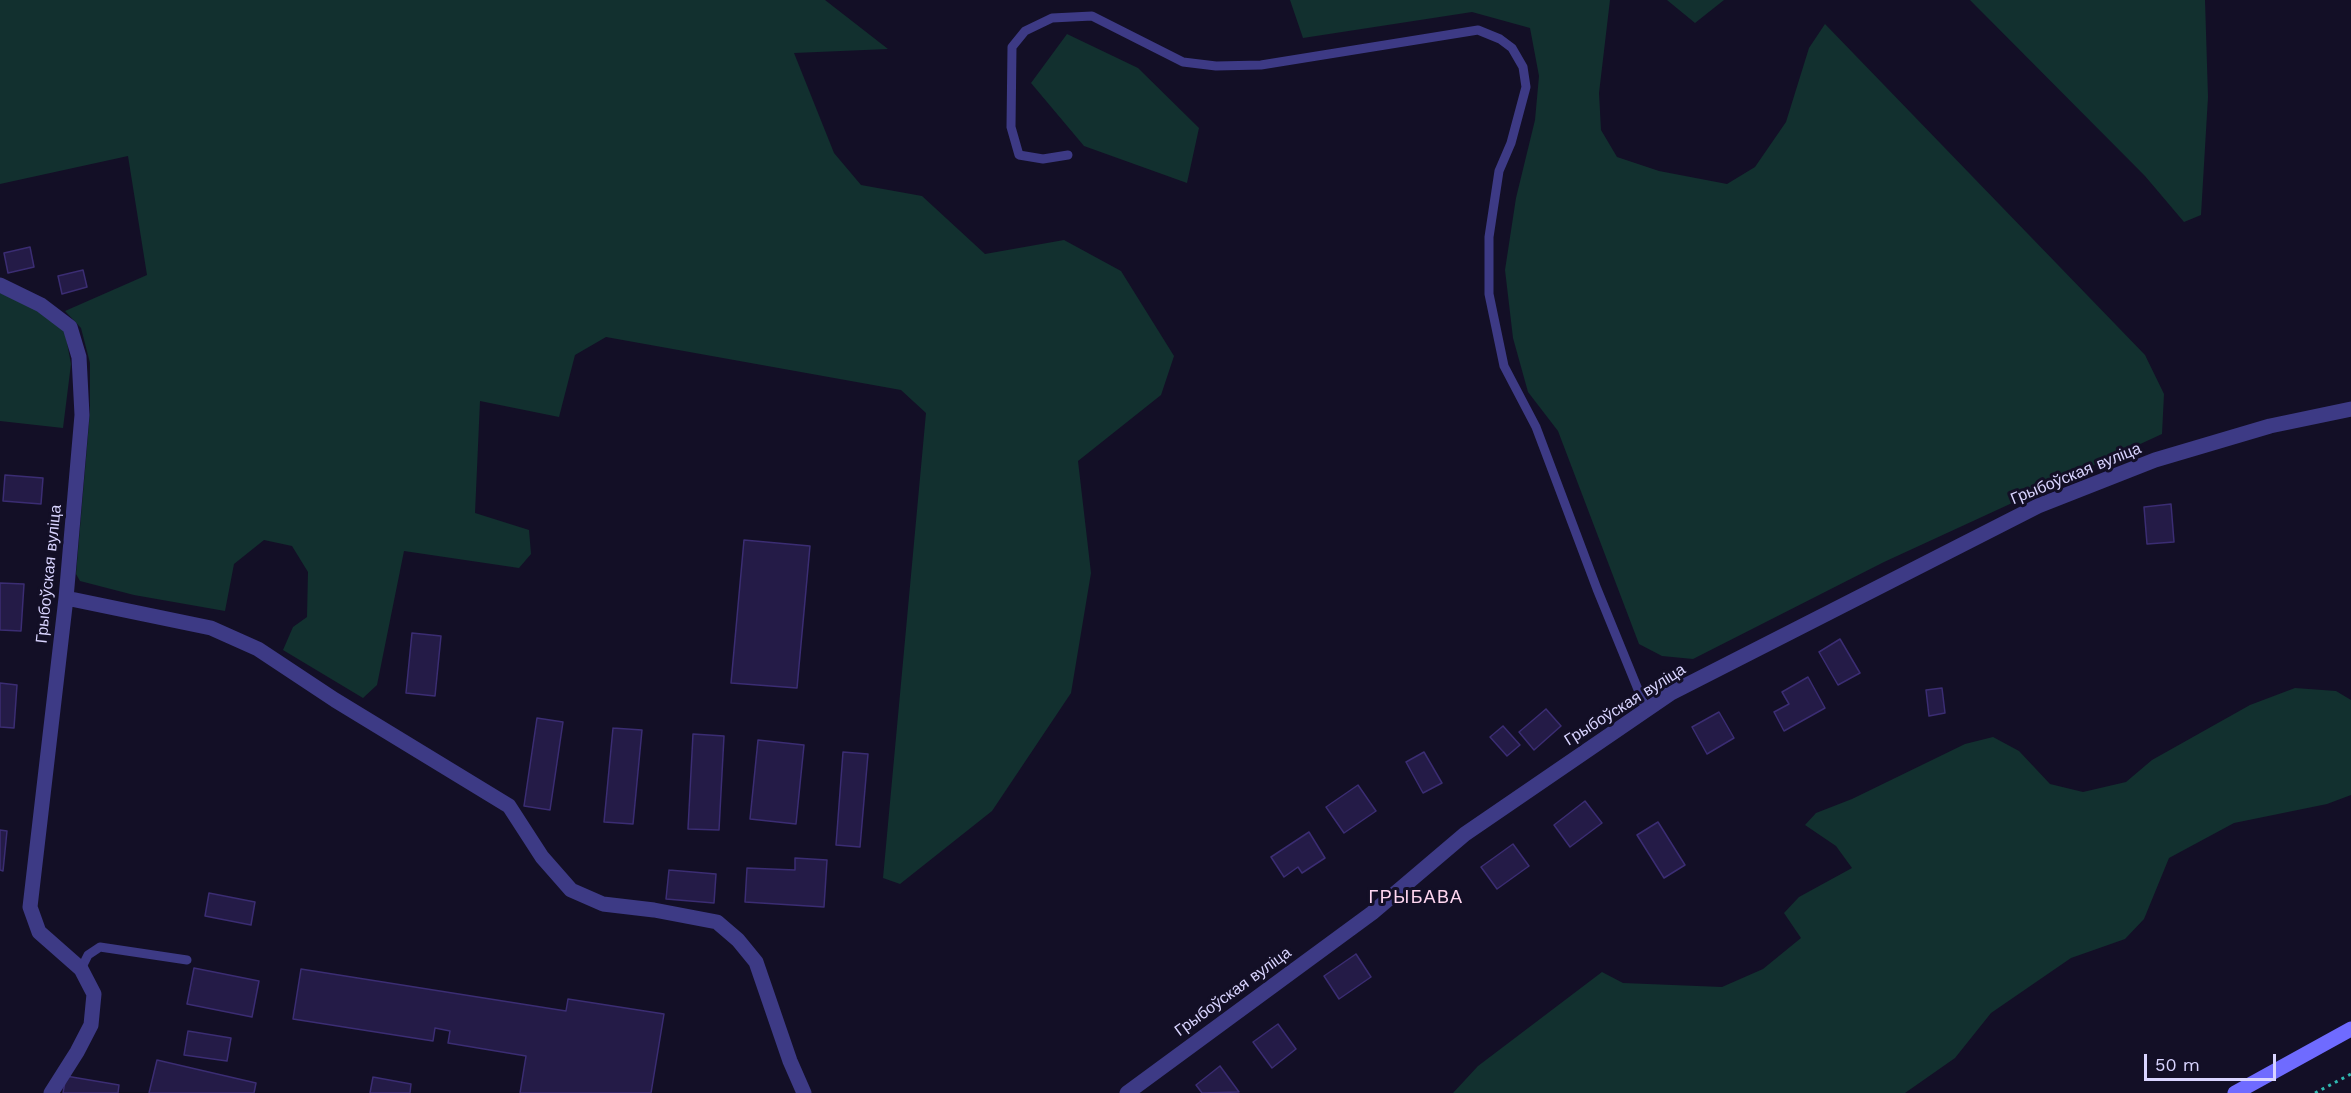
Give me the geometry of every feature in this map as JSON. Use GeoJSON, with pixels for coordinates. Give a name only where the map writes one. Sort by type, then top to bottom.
{"type":"FeatureCollection","features":[{"type":"Feature","properties":{"kind":"main road"},"geometry":{"type":"LineString","coordinates":[[2235,1093],[2351,1029]]}},
{"type":"Feature","properties":{"kind":"street","name":"Грыбоўская вуліца"},"geometry":{"type":"LineString","coordinates":[[0,285],[41,305],[70,327],[79,357],[82,415],[66,597],[30,907],[39,932],[81,969]]}},
{"type":"Feature","properties":{"kind":"street","name":"Грыбоўская вуліца"},"geometry":{"type":"LineString","coordinates":[[1127,1093],[1372,913],[1465,834],[1671,693],[2038,506],[2155,460],[2270,426],[2351,409]]}},
{"type":"Feature","properties":{"kind":"street"},"geometry":{"type":"LineString","coordinates":[[66,597],[211,628],[258,649],[335,700],[509,806],[542,857],[571,890],[603,904],[654,910],[717,922],[738,940],[756,962],[790,1061],[804,1093]]}},
{"type":"Feature","properties":{"kind":"street"},"geometry":{"type":"LineString","coordinates":[[51,1093],[91,1025],[94,994],[81,969]]}},
{"type":"Feature","properties":{"kind":"lane"},"geometry":{"type":"LineString","coordinates":[[1068,155],[1043,159],[1019,155],[1011,127],[1011,47],[1025,31],[1052,18],[1092,16],[1183,63],[1216,66],[1261,65],[1478,30],[1500,39],[1512,48],[1523,67],[1526,87],[1511,143],[1498,171],[1489,237],[1489,294],[1504,366],[1536,427],[1597,589],[1646,709]]}},
{"type":"Feature","properties":{"kind":"lane"},"geometry":{"type":"LineString","coordinates":[[81,969],[88,955],[100,947],[187,960]]}},
{"type":"Feature","properties":{"kind":"path"},"geometry":{"type":"LineString","coordinates":[[2315,1093],[2351,1074]]}},
{"type":"Feature","properties":{"kind":"green space"},"geometry":{"type":"Polygon","coordinates":[[[0,0],[825,0],[888,49],[794,53],[834,153],[861,185],[922,196],[985,254],[1064,240],[1121,271],[1174,356],[1161,395],[1078,461],[1091,573],[1071,693],[992,811],[900,884],[883,878],[926,413],[901,390],[606,337],[575,355],[559,417],[480,401],[475,513],[529,530],[531,554],[519,568],[404,551],[377,685],[363,698],[283,650],[293,627],[307,617],[308,572],[292,546],[264,540],[234,564],[225,611],[134,595],[80,581],[76,574],[90,412],[90,363],[81,328],[65,311],[147,275],[128,156],[0,184],[0,0]]]}},
{"type":"Feature","properties":{"kind":"green space"},"geometry":{"type":"Polygon","coordinates":[[[1290,0],[1610,0],[1599,93],[1601,130],[1617,157],[1659,171],[1727,184],[1755,167],[1786,122],[1809,48],[1825,24],[2145,355],[2164,394],[2162,434],[1884,562],[1693,659],[1662,656],[1639,644],[1558,431],[1528,392],[1513,338],[1505,270],[1516,198],[1535,120],[1539,76],[1530,28],[1472,12],[1303,38],[1290,0]]]}},
{"type":"Feature","properties":{"kind":"green space"},"geometry":{"type":"Polygon","coordinates":[[[1667,0],[1724,0],[1695,23],[1667,0]]]}},
{"type":"Feature","properties":{"kind":"green space"},"geometry":{"type":"Polygon","coordinates":[[[1970,0],[2205,0],[2208,97],[2201,215],[2184,222],[2145,176],[1970,0]]]}},
{"type":"Feature","properties":{"kind":"green space"},"geometry":{"type":"Polygon","coordinates":[[[1067,34],[1138,68],[1199,128],[1187,183],[1084,146],[1031,83],[1067,34]]]}},
{"type":"Feature","properties":{"kind":"green space"},"geometry":{"type":"Polygon","coordinates":[[[0,293],[39,308],[65,332],[71,364],[63,428],[0,421],[0,293]]]}},
{"type":"Feature","properties":{"kind":"green space"},"geometry":{"type":"Polygon","coordinates":[[[2295,688],[2336,691],[2351,700],[2351,795],[2327,804],[2234,823],[2169,858],[2144,919],[2125,939],[2071,958],[1991,1013],[1955,1058],[1905,1093],[1453,1093],[1478,1066],[1602,972],[1623,983],[1722,987],[1763,969],[1801,938],[1784,913],[1799,897],[1852,868],[1836,846],[1805,825],[1816,813],[1852,799],[1965,744],[1993,737],[2019,751],[2050,784],[2083,792],[2126,782],[2152,760],[2250,705],[2295,688]]]}},
{"type":"Feature","properties":{"kind":"building"},"geometry":{"type":"Polygon","coordinates":[[[30,247],[34,267],[8,273],[4,253],[30,247]]]}},
{"type":"Feature","properties":{"kind":"building"},"geometry":{"type":"Polygon","coordinates":[[[83,270],[87,287],[62,294],[58,276],[83,270]]]}},
{"type":"Feature","properties":{"kind":"building"},"geometry":{"type":"Polygon","coordinates":[[[5,475],[43,478],[41,504],[3,501],[5,475]]]}},
{"type":"Feature","properties":{"kind":"building"},"geometry":{"type":"Polygon","coordinates":[[[2171,504],[2174,542],[2147,544],[2144,507],[2171,504]]]}},
{"type":"Feature","properties":{"kind":"building"},"geometry":{"type":"Polygon","coordinates":[[[744,540],[810,546],[797,688],[731,683],[744,540]]]}},
{"type":"Feature","properties":{"kind":"building"},"geometry":{"type":"Polygon","coordinates":[[[0,583],[24,584],[21,631],[0,630],[0,583]]]}},
{"type":"Feature","properties":{"kind":"building"},"geometry":{"type":"Polygon","coordinates":[[[412,633],[441,636],[435,696],[406,693],[412,633]]]}},
{"type":"Feature","properties":{"kind":"building"},"geometry":{"type":"Polygon","coordinates":[[[1840,639],[1860,673],[1838,685],[1819,652],[1840,639]]]}},
{"type":"Feature","properties":{"kind":"building"},"geometry":{"type":"Polygon","coordinates":[[[1808,677],[1825,708],[1784,731],[1774,712],[1789,704],[1782,692],[1808,677]]]}},
{"type":"Feature","properties":{"kind":"building"},"geometry":{"type":"Polygon","coordinates":[[[0,683],[17,685],[14,728],[0,727],[0,683]]]}},
{"type":"Feature","properties":{"kind":"building"},"geometry":{"type":"Polygon","coordinates":[[[1942,688],[1945,713],[1929,716],[1926,690],[1942,688]]]}},
{"type":"Feature","properties":{"kind":"building"},"geometry":{"type":"Polygon","coordinates":[[[1546,709],[1561,726],[1534,750],[1519,732],[1546,709]]]}},
{"type":"Feature","properties":{"kind":"building"},"geometry":{"type":"Polygon","coordinates":[[[1719,712],[1734,738],[1707,754],[1692,727],[1719,712]]]}},
{"type":"Feature","properties":{"kind":"building"},"geometry":{"type":"Polygon","coordinates":[[[537,718],[563,722],[550,810],[524,806],[537,718]]]}},
{"type":"Feature","properties":{"kind":"building"},"geometry":{"type":"Polygon","coordinates":[[[1503,726],[1520,745],[1507,756],[1490,737],[1503,726]]]}},
{"type":"Feature","properties":{"kind":"building"},"geometry":{"type":"Polygon","coordinates":[[[613,728],[642,730],[633,824],[604,822],[613,728]]]}},
{"type":"Feature","properties":{"kind":"building"},"geometry":{"type":"Polygon","coordinates":[[[693,734],[724,736],[719,830],[688,829],[693,734]]]}},
{"type":"Feature","properties":{"kind":"building"},"geometry":{"type":"Polygon","coordinates":[[[758,740],[804,745],[796,824],[750,819],[758,740]]]}},
{"type":"Feature","properties":{"kind":"building"},"geometry":{"type":"Polygon","coordinates":[[[843,752],[868,754],[860,847],[836,845],[843,752]]]}},
{"type":"Feature","properties":{"kind":"building"},"geometry":{"type":"Polygon","coordinates":[[[1424,752],[1442,783],[1423,793],[1406,762],[1424,752]]]}},
{"type":"Feature","properties":{"kind":"building"},"geometry":{"type":"Polygon","coordinates":[[[1358,785],[1376,811],[1344,833],[1326,807],[1358,785]]]}},
{"type":"Feature","properties":{"kind":"building"},"geometry":{"type":"Polygon","coordinates":[[[1585,801],[1602,823],[1570,847],[1554,825],[1585,801]]]}},
{"type":"Feature","properties":{"kind":"building"},"geometry":{"type":"Polygon","coordinates":[[[1658,822],[1685,865],[1664,878],[1637,835],[1658,822]]]}},
{"type":"Feature","properties":{"kind":"building"},"geometry":{"type":"Polygon","coordinates":[[[0,830],[7,831],[3,871],[0,870],[0,830]]]}},
{"type":"Feature","properties":{"kind":"building"},"geometry":{"type":"Polygon","coordinates":[[[1309,832],[1325,858],[1302,873],[1298,867],[1284,877],[1271,857],[1309,832]]]}},
{"type":"Feature","properties":{"kind":"building"},"geometry":{"type":"Polygon","coordinates":[[[1513,844],[1529,866],[1497,889],[1481,867],[1513,844]]]}},
{"type":"Feature","properties":{"kind":"building"},"geometry":{"type":"Polygon","coordinates":[[[795,858],[827,860],[824,907],[745,902],[747,868],[795,870],[795,858]]]}},
{"type":"Feature","properties":{"kind":"building"},"geometry":{"type":"Polygon","coordinates":[[[669,870],[716,874],[714,903],[666,899],[669,870]]]}},
{"type":"Feature","properties":{"kind":"building"},"geometry":{"type":"Polygon","coordinates":[[[209,893],[255,902],[251,925],[205,916],[209,893]]]}},
{"type":"Feature","properties":{"kind":"building"},"geometry":{"type":"Polygon","coordinates":[[[1356,954],[1371,977],[1339,999],[1324,976],[1356,954]]]}},
{"type":"Feature","properties":{"kind":"building"},"geometry":{"type":"Polygon","coordinates":[[[194,968],[259,981],[252,1017],[187,1004],[194,968]]]}},
{"type":"Feature","properties":{"kind":"building"},"geometry":{"type":"Polygon","coordinates":[[[301,969],[566,1011],[568,999],[664,1014],[651,1093],[520,1093],[526,1056],[448,1043],[450,1031],[435,1028],[433,1041],[293,1019],[301,969]]]}},
{"type":"Feature","properties":{"kind":"building"},"geometry":{"type":"Polygon","coordinates":[[[1278,1024],[1296,1049],[1272,1068],[1253,1042],[1278,1024]]]}},
{"type":"Feature","properties":{"kind":"building"},"geometry":{"type":"Polygon","coordinates":[[[188,1031],[231,1038],[227,1061],[184,1055],[188,1031]]]}},
{"type":"Feature","properties":{"kind":"building"},"geometry":{"type":"Polygon","coordinates":[[[157,1060],[256,1083],[254,1093],[149,1093],[157,1060]]]}},
{"type":"Feature","properties":{"kind":"building"},"geometry":{"type":"Polygon","coordinates":[[[1220,1066],[1239,1092],[1202,1093],[1196,1085],[1220,1066]]]}},
{"type":"Feature","properties":{"kind":"building"},"geometry":{"type":"Polygon","coordinates":[[[66,1076],[119,1085],[118,1093],[63,1093],[66,1076]]]}},
{"type":"Feature","properties":{"kind":"building"},"geometry":{"type":"Polygon","coordinates":[[[373,1077],[411,1084],[410,1093],[370,1093],[373,1077]]]}},
{"type":"Feature","properties":{"kind":"district","name":"ГРЫБАВА"},"geometry":{"type":"Point","coordinates":[1416,898]}}]}
